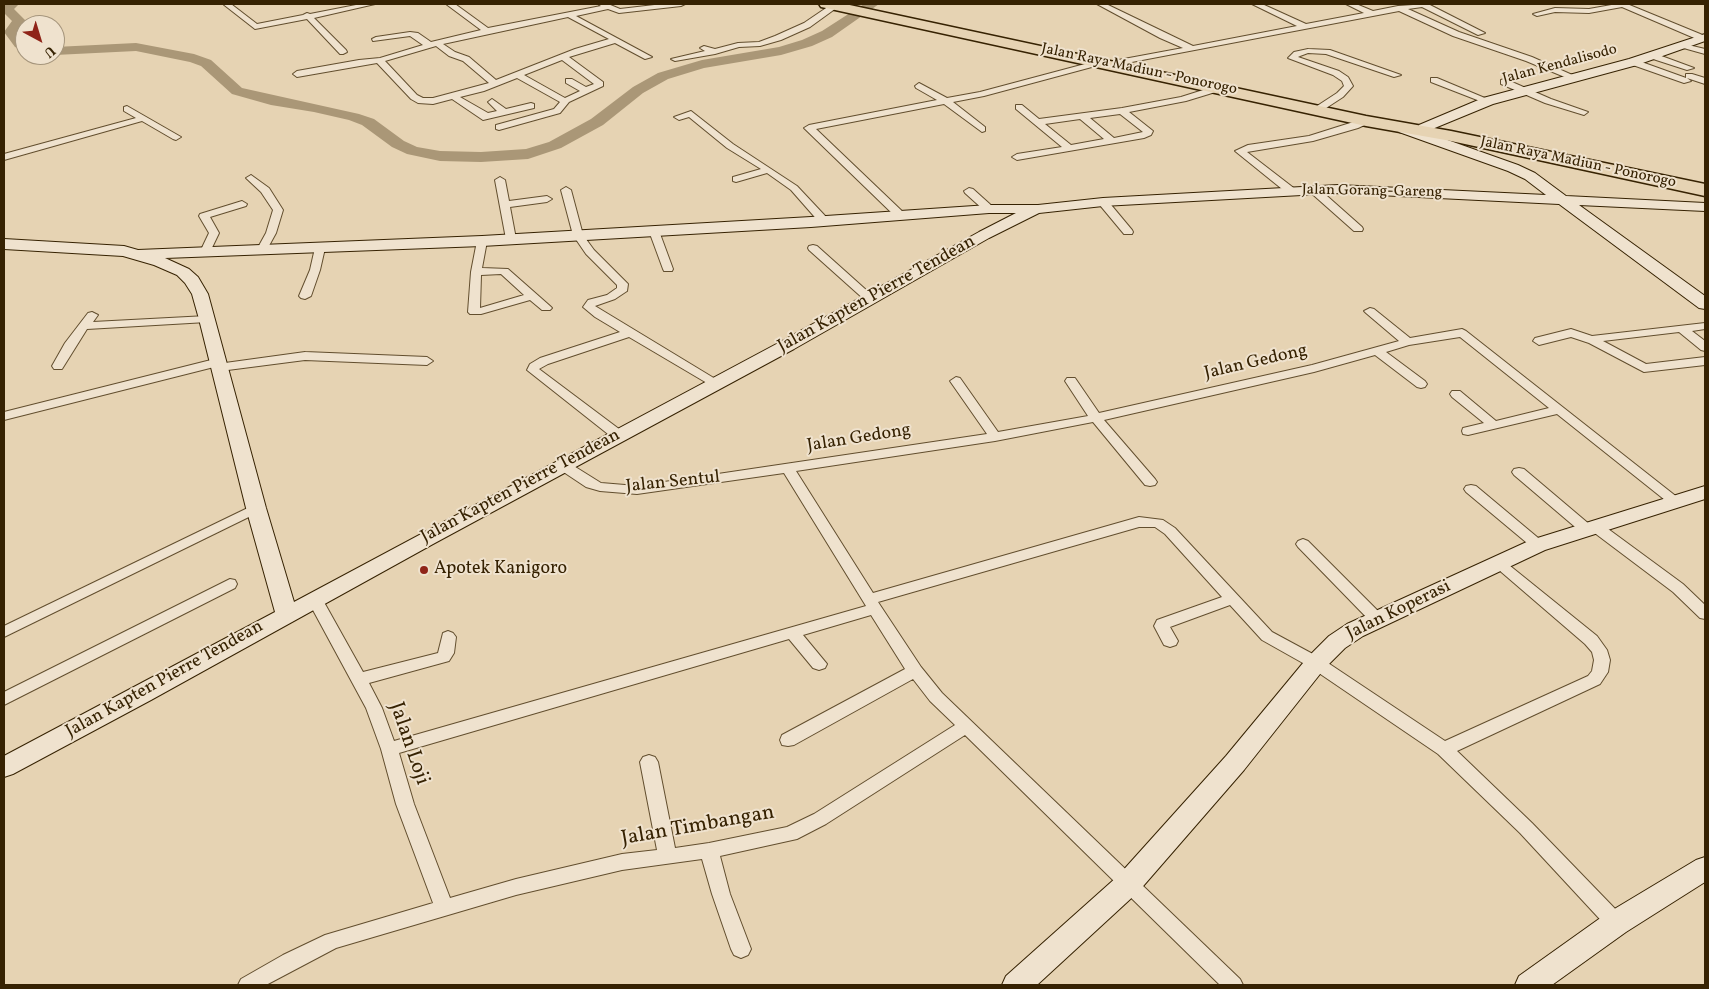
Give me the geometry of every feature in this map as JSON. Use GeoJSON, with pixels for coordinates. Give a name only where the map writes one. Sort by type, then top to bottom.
{"type":"FeatureCollection","features":[{"type":"Feature","properties":{"kind":"highway","name":"Jalan Raya Madiun - Ponorogo"},"geometry":{"type":"LineString","coordinates":[[834,6],[918,21],[1319,108],[1366,121],[1451,136],[1705,190]]}},
{"type":"Feature","properties":{"kind":"highway","name":"Jalan Raya Madiun - Ponorogo"},"geometry":{"type":"LineString","coordinates":[[1108,62],[1219,88],[1424,128],[1451,136]]}},
{"type":"Feature","properties":{"kind":"street"},"geometry":{"type":"LineString","coordinates":[[227,4],[250,25],[257,27],[307,15],[371,4]]}},
{"type":"Feature","properties":{"kind":"street"},"geometry":{"type":"LineString","coordinates":[[450,4],[487,31]]}},
{"type":"Feature","properties":{"kind":"street"},"geometry":{"type":"LineString","coordinates":[[297,74],[359,62],[381,60],[433,44],[569,15],[605,5],[619,11],[681,4]]}},
{"type":"Feature","properties":{"kind":"street"},"geometry":{"type":"LineString","coordinates":[[1101,4],[1163,36],[1192,48]]}},
{"type":"Feature","properties":{"kind":"street"},"geometry":{"type":"LineString","coordinates":[[1256,4],[1304,26]]}},
{"type":"Feature","properties":{"kind":"street"},"geometry":{"type":"LineString","coordinates":[[1350,4],[1370,13]]}},
{"type":"Feature","properties":{"kind":"street"},"geometry":{"type":"LineString","coordinates":[[900,215],[809,128],[947,102],[1108,62],[1423,4],[1481,32]]}},
{"type":"Feature","properties":{"kind":"street"},"geometry":{"type":"LineString","coordinates":[[1537,14],[1555,10],[1589,11],[1622,4],[1704,38]]}},
{"type":"Feature","properties":{"kind":"street"},"geometry":{"type":"LineString","coordinates":[[675,59],[715,52],[738,45],[760,44],[778,38],[807,25],[834,6]]}},
{"type":"Feature","properties":{"kind":"street"},"geometry":{"type":"LineString","coordinates":[[1398,8],[1456,34],[1529,59],[1575,78]]}},
{"type":"Feature","properties":{"kind":"street"},"geometry":{"type":"LineString","coordinates":[[307,15],[343,52]]}},
{"type":"Feature","properties":{"kind":"street"},"geometry":{"type":"LineString","coordinates":[[569,15],[648,57]]}},
{"type":"Feature","properties":{"kind":"street"},"geometry":{"type":"LineString","coordinates":[[376,39],[410,34],[415,35],[466,59],[496,84]]}},
{"type":"Feature","properties":{"kind":"street","name":"Jalan Kendalisodo"},"geometry":{"type":"LineString","coordinates":[[1424,128],[1488,102],[1633,62],[1704,38]]}},
{"type":"Feature","properties":{"kind":"street"},"geometry":{"type":"LineString","coordinates":[[381,60],[414,98],[421,101],[433,101],[496,84],[563,57],[615,40]]}},
{"type":"Feature","properties":{"kind":"street"},"geometry":{"type":"LineString","coordinates":[[1683,45],[1705,52]]}},
{"type":"Feature","properties":{"kind":"street"},"geometry":{"type":"LineString","coordinates":[[704,48],[715,52]]}},
{"type":"Feature","properties":{"kind":"street"},"geometry":{"type":"LineString","coordinates":[[1319,108],[1348,88],[1347,83],[1336,73],[1292,58],[1297,54],[1308,51],[1327,52],[1397,75]]}},
{"type":"Feature","properties":{"kind":"street"},"geometry":{"type":"LineString","coordinates":[[1653,56],[1689,75],[1705,81]]}},
{"type":"Feature","properties":{"kind":"street"},"geometry":{"type":"LineString","coordinates":[[498,127],[557,111],[564,105],[564,101],[600,84],[563,57]]}},
{"type":"Feature","properties":{"kind":"street"},"geometry":{"type":"LineString","coordinates":[[1633,62],[1689,75]]}},
{"type":"Feature","properties":{"kind":"street"},"geometry":{"type":"LineString","coordinates":[[518,76],[564,101]]}},
{"type":"Feature","properties":{"kind":"street"},"geometry":{"type":"LineString","coordinates":[[1434,80],[1488,102]]}},
{"type":"Feature","properties":{"kind":"street"},"geometry":{"type":"LineString","coordinates":[[1510,80],[1504,82],[1553,103],[1584,112]]}},
{"type":"Feature","properties":{"kind":"street"},"geometry":{"type":"LineString","coordinates":[[569,81],[585,90]]}},
{"type":"Feature","properties":{"kind":"street"},"geometry":{"type":"LineString","coordinates":[[919,86],[947,102],[982,129]]}},
{"type":"Feature","properties":{"kind":"street"},"geometry":{"type":"LineString","coordinates":[[1038,122],[1122,111],[1183,99],[1219,88]]}},
{"type":"Feature","properties":{"kind":"street"},"geometry":{"type":"LineString","coordinates":[[453,96],[484,117],[531,106]]}},
{"type":"Feature","properties":{"kind":"street"},"geometry":{"type":"LineString","coordinates":[[521,96],[543,116]]}},
{"type":"Feature","properties":{"kind":"street"},"geometry":{"type":"LineString","coordinates":[[492,102],[504,112]]}},
{"type":"Feature","properties":{"kind":"street"},"geometry":{"type":"LineString","coordinates":[[1019,106],[1069,148]]}},
{"type":"Feature","properties":{"kind":"street"},"geometry":{"type":"LineString","coordinates":[[127,109],[176,138]]}},
{"type":"Feature","properties":{"kind":"street"},"geometry":{"type":"LineString","coordinates":[[1017,157],[1140,136],[1148,133],[1148,131],[1122,111]]}},
{"type":"Feature","properties":{"kind":"street"},"geometry":{"type":"LineString","coordinates":[[680,117],[691,114],[730,146],[794,188],[824,221]]}},
{"type":"Feature","properties":{"kind":"street"},"geometry":{"type":"LineString","coordinates":[[1083,117],[1112,141]]}},
{"type":"Feature","properties":{"kind":"street"},"geometry":{"type":"LineString","coordinates":[[4,157],[141,119]]}},
{"type":"Feature","properties":{"kind":"street"},"geometry":{"type":"LineString","coordinates":[[1291,191],[1240,151],[1310,138],[1355,126],[1366,121]]}},
{"type":"Feature","properties":{"kind":"street"},"geometry":{"type":"LineString","coordinates":[[1404,129],[1513,168],[1541,183],[1705,304]]}},
{"type":"Feature","properties":{"kind":"street"},"geometry":{"type":"LineString","coordinates":[[736,179],[768,170]]}},
{"type":"Feature","properties":{"kind":"street"},"geometry":{"type":"LineString","coordinates":[[251,178],[265,190],[278,210],[271,233],[261,251]]}},
{"type":"Feature","properties":{"kind":"street"},"geometry":{"type":"LineString","coordinates":[[500,180],[511,240]]}},
{"type":"Feature","properties":{"kind":"street","name":"Jalan Gorang-Gareng"},"geometry":{"type":"LineString","coordinates":[[1038,209],[1103,202],[1291,191],[1361,189],[1705,207]]}},
{"type":"Feature","properties":{"kind":"street"},"geometry":{"type":"LineString","coordinates":[[566,190],[578,235],[590,252],[622,284],[623,289],[611,296],[592,302],[589,307],[599,315],[716,383]]}},
{"type":"Feature","properties":{"kind":"street"},"geometry":{"type":"LineString","coordinates":[[1314,190],[1358,229]]}},
{"type":"Feature","properties":{"kind":"street"},"geometry":{"type":"LineString","coordinates":[[969,191],[989,209]]}},
{"type":"Feature","properties":{"kind":"street"},"geometry":{"type":"LineString","coordinates":[[505,205],[548,198]]}},
{"type":"Feature","properties":{"kind":"street"},"geometry":{"type":"LineString","coordinates":[[1103,202],[1128,232]]}},
{"type":"Feature","properties":{"kind":"street"},"geometry":{"type":"LineString","coordinates":[[206,252],[214,233],[204,216],[242,204]]}},
{"type":"Feature","properties":{"kind":"street"},"geometry":{"type":"LineString","coordinates":[[133,255],[482,242],[989,209],[1038,209]]}},
{"type":"Feature","properties":{"kind":"street","name":"Jalan Kapten Pierre Tendean"},"geometry":{"type":"LineString","coordinates":[[4,767],[143,694],[286,613],[315,600],[564,466],[984,235],[1038,209]]}},
{"type":"Feature","properties":{"kind":"street"},"geometry":{"type":"LineString","coordinates":[[654,231],[668,269]]}},
{"type":"Feature","properties":{"kind":"street"},"geometry":{"type":"LineString","coordinates":[[482,242],[476,272],[474,312],[477,313],[532,296]]}},
{"type":"Feature","properties":{"kind":"street"},"geometry":{"type":"LineString","coordinates":[[4,244],[85,247],[124,251],[160,262],[183,272],[192,280],[200,294],[256,508],[286,613]]}},
{"type":"Feature","properties":{"kind":"street"},"geometry":{"type":"LineString","coordinates":[[305,296],[320,248]]}},
{"type":"Feature","properties":{"kind":"street"},"geometry":{"type":"LineString","coordinates":[[813,248],[870,299]]}},
{"type":"Feature","properties":{"kind":"street"},"geometry":{"type":"LineString","coordinates":[[476,272],[504,271],[546,308]]}},
{"type":"Feature","properties":{"kind":"street"},"geometry":{"type":"LineString","coordinates":[[1370,311],[1408,342]]}},
{"type":"Feature","properties":{"kind":"street"},"geometry":{"type":"LineString","coordinates":[[58,366],[71,343],[92,315]]}},
{"type":"Feature","properties":{"kind":"street"},"geometry":{"type":"LineString","coordinates":[[84,326],[207,320]]}},
{"type":"Feature","properties":{"kind":"street"},"geometry":{"type":"LineString","coordinates":[[1593,340],[1596,338],[1705,326]]}},
{"type":"Feature","properties":{"kind":"street"},"geometry":{"type":"LineString","coordinates":[[1681,328],[1705,348]]}},
{"type":"Feature","properties":{"kind":"street"},"geometry":{"type":"LineString","coordinates":[[618,435],[533,370],[534,367],[544,361],[630,333]]}},
{"type":"Feature","properties":{"kind":"street","name":"Jalan Gedong"},"geometry":{"type":"LineString","coordinates":[[788,468],[995,437],[1096,418],[1314,368],[1408,342],[1462,333],[1674,501]]}},
{"type":"Feature","properties":{"kind":"street"},"geometry":{"type":"LineString","coordinates":[[1539,341],[1571,333],[1593,340],[1644,368],[1705,360]]}},
{"type":"Feature","properties":{"kind":"street"},"geometry":{"type":"LineString","coordinates":[[1378,351],[1421,384]]}},
{"type":"Feature","properties":{"kind":"street"},"geometry":{"type":"LineString","coordinates":[[4,416],[219,365],[257,360],[305,356],[427,361]]}},
{"type":"Feature","properties":{"kind":"street"},"geometry":{"type":"LineString","coordinates":[[956,381],[995,437]]}},
{"type":"Feature","properties":{"kind":"street"},"geometry":{"type":"LineString","coordinates":[[1071,381],[1096,418],[1150,482]]}},
{"type":"Feature","properties":{"kind":"street"},"geometry":{"type":"LineString","coordinates":[[1456,394],[1492,424]]}},
{"type":"Feature","properties":{"kind":"street"},"geometry":{"type":"LineString","coordinates":[[1468,431],[1558,410]]}},
{"type":"Feature","properties":{"kind":"street","name":"Jalan Sentul"},"geometry":{"type":"LineString","coordinates":[[564,466],[591,484],[600,487],[637,490],[788,468]]}},
{"type":"Feature","properties":{"kind":"street"},"geometry":{"type":"LineString","coordinates":[[788,468],[872,604],[916,671],[936,697],[1232,985]]}},
{"type":"Feature","properties":{"kind":"street"},"geometry":{"type":"LineString","coordinates":[[1519,472],[1590,527],[1678,588],[1705,614]]}},
{"type":"Feature","properties":{"kind":"street"},"geometry":{"type":"LineString","coordinates":[[1471,489],[1538,545]]}},
{"type":"Feature","properties":{"kind":"street","name":"Jalan Koperasi"},"geometry":{"type":"LineString","coordinates":[[1128,884],[1235,763],[1316,663],[1337,642],[1377,619],[1538,545],[1705,492]]}},
{"type":"Feature","properties":{"kind":"street"},"geometry":{"type":"LineString","coordinates":[[4,632],[256,508]]}},
{"type":"Feature","properties":{"kind":"street"},"geometry":{"type":"LineString","coordinates":[[389,749],[793,634],[872,604],[1146,521],[1158,523],[1170,531],[1267,636],[1316,663],[1444,749],[1526,828],[1616,923]]}},
{"type":"Feature","properties":{"kind":"street"},"geometry":{"type":"LineString","coordinates":[[1303,544],[1377,619]]}},
{"type":"Feature","properties":{"kind":"street"},"geometry":{"type":"LineString","coordinates":[[1444,749],[1594,680],[1600,672],[1600,655],[1590,640],[1499,564]]}},
{"type":"Feature","properties":{"kind":"street"},"geometry":{"type":"LineString","coordinates":[[4,699],[230,584]]}},
{"type":"Feature","properties":{"kind":"street"},"geometry":{"type":"LineString","coordinates":[[1170,641],[1162,624],[1232,599]]}},
{"type":"Feature","properties":{"kind":"street","name":"Jalan Loji"},"geometry":{"type":"LineString","coordinates":[[315,600],[360,679],[374,708],[389,749],[405,804],[445,909]]}},
{"type":"Feature","properties":{"kind":"street"},"geometry":{"type":"LineString","coordinates":[[793,634],[819,664]]}},
{"type":"Feature","properties":{"kind":"street"},"geometry":{"type":"LineString","coordinates":[[360,679],[443,657],[446,653],[448,638]]}},
{"type":"Feature","properties":{"kind":"street"},"geometry":{"type":"LineString","coordinates":[[788,740],[916,671]]}},
{"type":"Feature","properties":{"kind":"street","name":"Jalan Timbangan"},"geometry":{"type":"LineString","coordinates":[[248,985],[332,940],[516,887],[603,866],[709,851],[791,834],[805,828],[965,727]]}},
{"type":"Feature","properties":{"kind":"street"},"geometry":{"type":"LineString","coordinates":[[649,762],[668,856]]}},
{"type":"Feature","properties":{"kind":"street"},"geometry":{"type":"LineString","coordinates":[[709,851],[720,894],[742,949]]}},
{"type":"Feature","properties":{"kind":"street"},"geometry":{"type":"LineString","coordinates":[[1529,985],[1616,923],[1705,868]]}},
{"type":"Feature","properties":{"kind":"street"},"geometry":{"type":"LineString","coordinates":[[1016,985],[1128,884]]}},
{"type":"Feature","properties":{"kind":"waterway"},"geometry":{"type":"LineString","coordinates":[[12,4],[7,9],[15,17]]}},
{"type":"Feature","properties":{"kind":"waterway"},"geometry":{"type":"LineString","coordinates":[[65,51],[136,47],[194,58],[206,63],[237,91],[354,117],[368,122],[398,144],[413,151],[440,156],[481,157],[528,154],[555,145],[597,122],[638,90],[663,76],[702,64],[781,51],[807,43],[827,34],[872,4]]}},
{"type":"Feature","properties":{"kind":"waterway"},"geometry":{"type":"LineString","coordinates":[[15,26],[11,32],[15,37]]}},
{"type":"Feature","properties":{"kind":"place","name":"Apotek Kanigoro"},"geometry":{"type":"Point","coordinates":[424,570]}}]}
